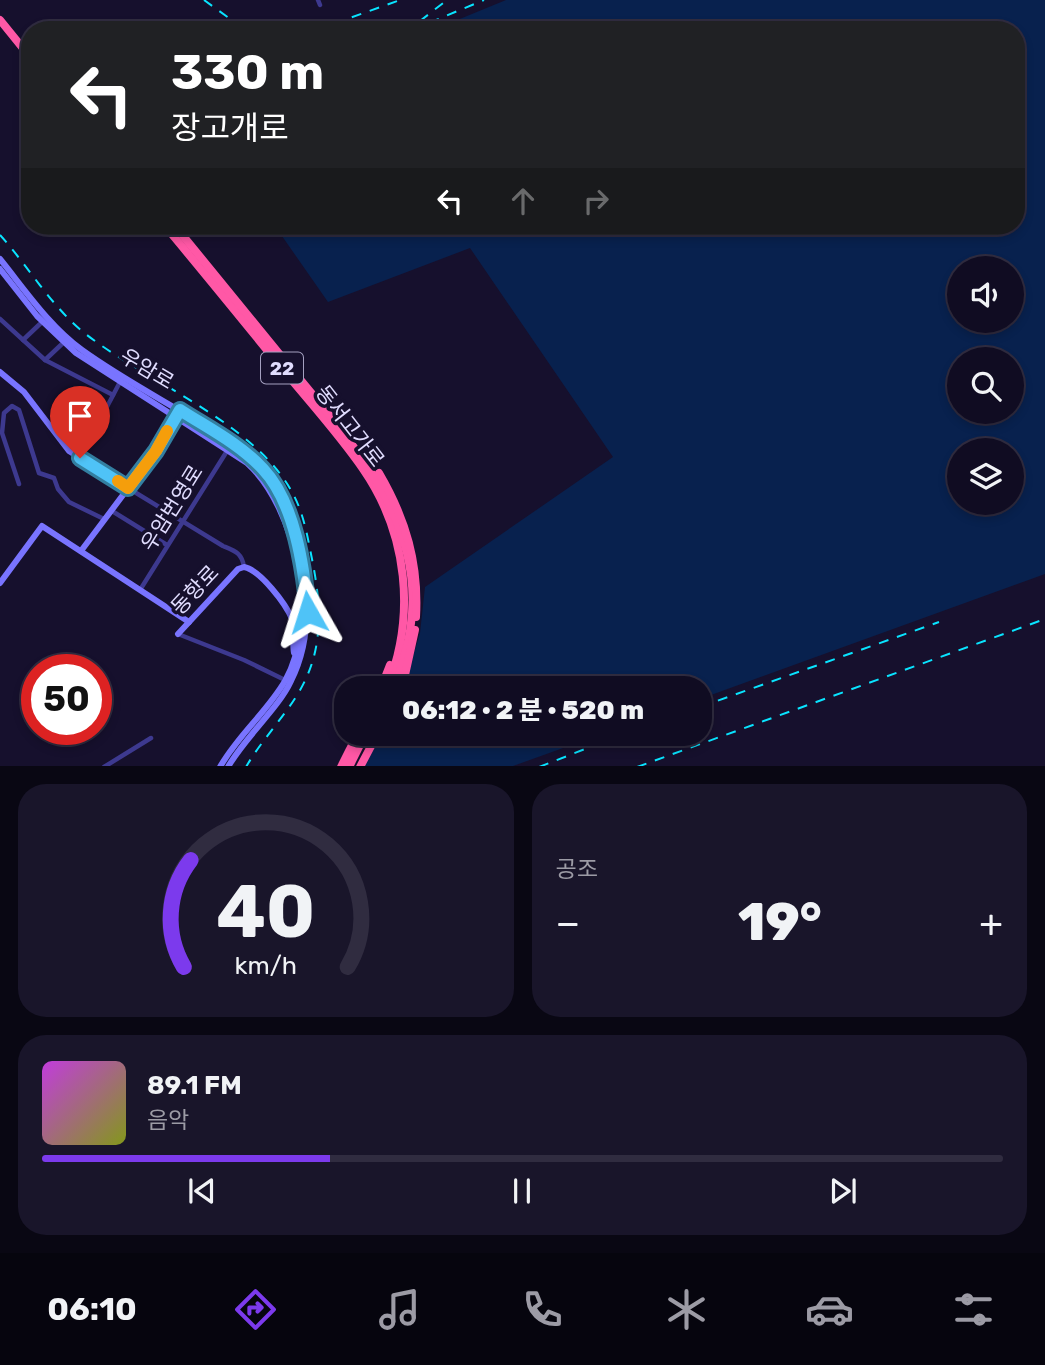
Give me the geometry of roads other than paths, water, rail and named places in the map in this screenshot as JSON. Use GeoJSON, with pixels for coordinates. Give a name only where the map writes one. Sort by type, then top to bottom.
{"type":"FeatureCollection","features":[{"type":"Feature","properties":{"kind":"highway"},"geometry":{"type":"LineString","coordinates":[[0,12],[21,37]]}},
{"type":"Feature","properties":{"kind":"highway"},"geometry":{"type":"LineString","coordinates":[[0,20],[21,46]]}},
{"type":"Feature","properties":{"kind":"highway","name":"동서고가로"},"geometry":{"type":"LineString","coordinates":[[172,235],[347,447],[385,509],[395,536],[405,600],[403,630],[392,676]]}},
{"type":"Feature","properties":{"kind":"highway","name":"동서고가로"},"geometry":{"type":"LineString","coordinates":[[182,235],[340,427],[369,467],[387,498],[397,521],[410,567],[410,630],[400,676]]}},
{"type":"Feature","properties":{"kind":"highway"},"geometry":{"type":"LineString","coordinates":[[347,447],[379,506],[390,533],[398,572],[400,623],[386,676]]}},
{"type":"Feature","properties":{"kind":"highway"},"geometry":{"type":"LineString","coordinates":[[341,766],[351,746]]}},
{"type":"Feature","properties":{"kind":"highway"},"geometry":{"type":"LineString","coordinates":[[349,766],[359,746]]}},
{"type":"Feature","properties":{"kind":"highway"},"geometry":{"type":"LineString","coordinates":[[359,766],[369,746]]}},
{"type":"Feature","properties":{"kind":"main road","name":"우암로"},"geometry":{"type":"LineString","coordinates":[[0,259],[67,338],[265,471],[290,517],[304,578],[308,612],[303,649],[291,684],[238,749],[228,766]]}},
{"type":"Feature","properties":{"kind":"main road","name":"우암로"},"geometry":{"type":"LineString","coordinates":[[0,269],[42,322],[64,343],[120,382],[178,413]]}},
{"type":"Feature","properties":{"kind":"main road"},"geometry":{"type":"LineString","coordinates":[[0,372],[24,392],[69,451],[128,488]]}},
{"type":"Feature","properties":{"kind":"main road"},"geometry":{"type":"LineString","coordinates":[[80,551],[156,451],[178,413]]}},
{"type":"Feature","properties":{"kind":"main road","name":"우암로"},"geometry":{"type":"LineString","coordinates":[[220,766],[285,680],[295,656],[302,617],[300,587],[284,518],[261,475],[230,446]]}},
{"type":"Feature","properties":{"kind":"main road"},"geometry":{"type":"LineString","coordinates":[[0,583],[42,526],[189,622]]}},
{"type":"Feature","properties":{"kind":"main road","name":"동항로"},"geometry":{"type":"LineString","coordinates":[[178,634],[238,569],[244,567],[256,572],[293,621],[295,656]]}},
{"type":"Feature","properties":{"kind":"street"},"geometry":{"type":"LineString","coordinates":[[0,319],[46,360],[113,395]]}},
{"type":"Feature","properties":{"kind":"street"},"geometry":{"type":"LineString","coordinates":[[23,340],[42,322]]}},
{"type":"Feature","properties":{"kind":"street"},"geometry":{"type":"LineString","coordinates":[[46,360],[64,343]]}},
{"type":"Feature","properties":{"kind":"street"},"geometry":{"type":"LineString","coordinates":[[80,458],[120,382]]}},
{"type":"Feature","properties":{"kind":"street"},"geometry":{"type":"LineString","coordinates":[[19,484],[2,433],[4,413],[12,406],[19,410],[37,471],[54,478],[58,489],[69,502],[104,519]]}},
{"type":"Feature","properties":{"kind":"street","name":"우암번영로"},"geometry":{"type":"LineString","coordinates":[[140,590],[230,446]]}},
{"type":"Feature","properties":{"kind":"street"},"geometry":{"type":"LineString","coordinates":[[128,488],[223,546],[236,550],[242,557],[244,567]]}},
{"type":"Feature","properties":{"kind":"street"},"geometry":{"type":"LineString","coordinates":[[111,510],[167,545]]}},
{"type":"Feature","properties":{"kind":"street","name":"동항로"},"geometry":{"type":"LineString","coordinates":[[178,634],[244,660],[285,680]]}},
{"type":"Feature","properties":{"kind":"street"},"geometry":{"type":"LineString","coordinates":[[104,766],[151,738]]}},
{"type":"Feature","properties":{"kind":"water"},"geometry":{"type":"Polygon","coordinates":[[[506,0],[1045,0],[1045,574],[712,695],[712,676],[407,676],[420,633],[425,587],[613,457],[470,248],[328,302],[281,235],[1025,235],[1025,21],[455,21],[506,0]]]}},
{"type":"Feature","properties":{"kind":"water"},"geometry":{"type":"Polygon","coordinates":[[[374,746],[569,746],[513,766],[364,766],[374,746]]]}},
{"type":"Feature","properties":{"kind":"railway"},"geometry":{"type":"LineString","coordinates":[[204,0],[233,21]]}},
{"type":"Feature","properties":{"kind":"railway"},"geometry":{"type":"LineString","coordinates":[[341,21],[400,0]]}},
{"type":"Feature","properties":{"kind":"railway"},"geometry":{"type":"LineString","coordinates":[[420,21],[447,0]]}},
{"type":"Feature","properties":{"kind":"railway"},"geometry":{"type":"LineString","coordinates":[[434,21],[484,0]]}},
{"type":"Feature","properties":{"kind":"railway"},"geometry":{"type":"LineString","coordinates":[[0,235],[74,324],[113,354],[236,431],[262,454],[284,479],[299,507],[317,592],[319,619],[316,647],[302,686],[247,766]]}},
{"type":"Feature","properties":{"kind":"railway"},"geometry":{"type":"LineString","coordinates":[[640,766],[1045,619]]}},
{"type":"Feature","properties":{"kind":"railway"},"geometry":{"type":"LineString","coordinates":[[712,703],[939,622]]}},
{"type":"Feature","properties":{"kind":"railway"},"geometry":{"type":"LineString","coordinates":[[542,766],[593,746]]}}]}
